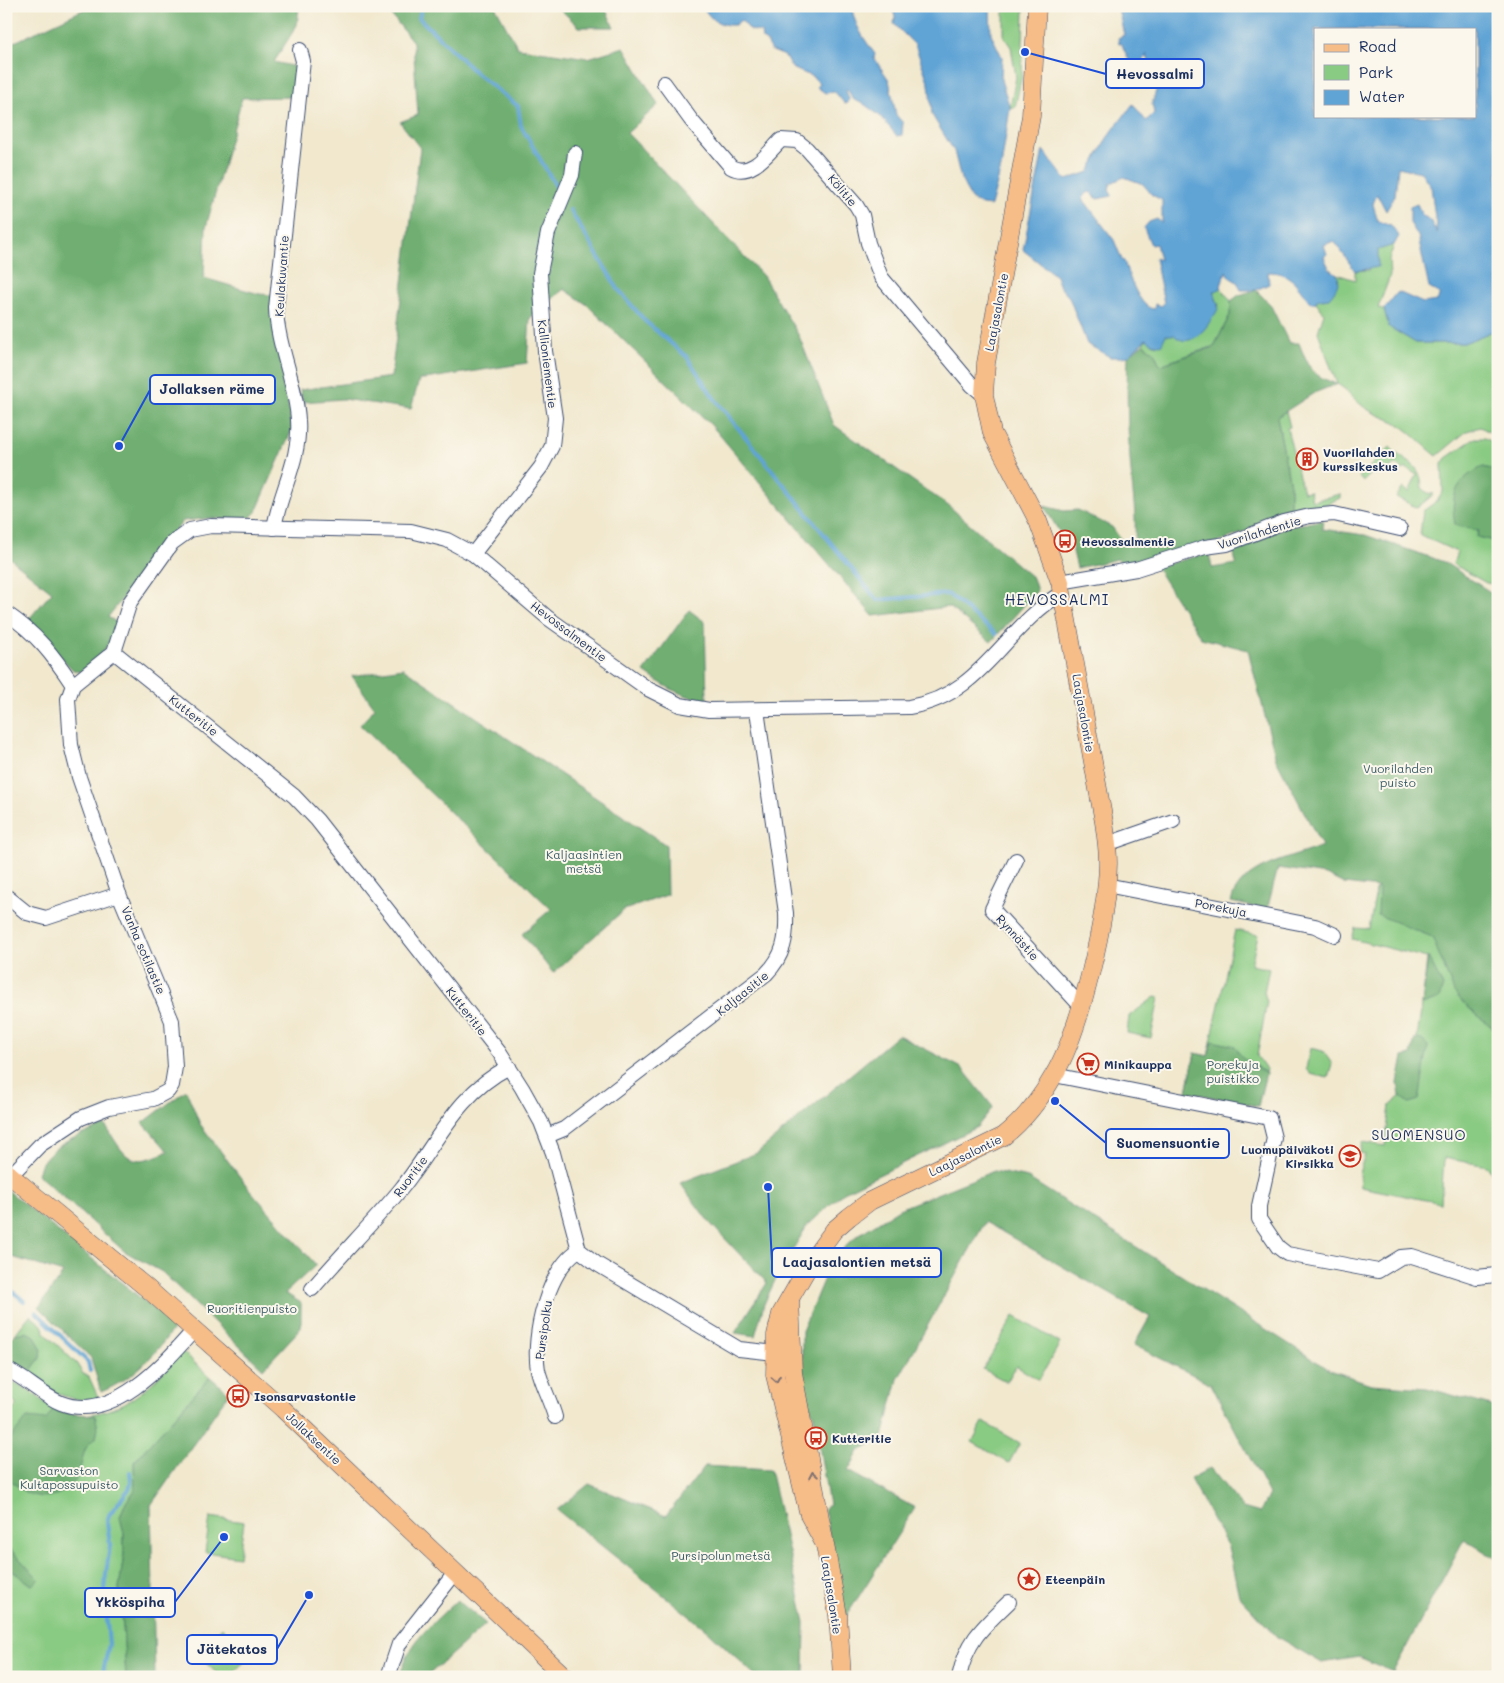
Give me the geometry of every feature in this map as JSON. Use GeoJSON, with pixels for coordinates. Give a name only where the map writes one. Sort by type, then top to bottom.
{"type":"FeatureCollection","features":[{"type":"Feature","properties":{"kind":"main road","name":"Laajasalontie"},"geometry":{"type":"LineString","coordinates":[[842,1677],[838,1615],[823,1541],[820,1513],[783,1354],[792,1319],[790,1299],[816,1253],[834,1230],[849,1217],[870,1201],[1004,1136],[1024,1118],[1054,1075],[1064,1054],[1092,962],[1106,884],[1107,844],[1061,587],[1038,520],[992,433],[984,395],[986,363],[1031,116],[1037,6]]}},
{"type":"Feature","properties":{"kind":"main road","name":"Jollaksentie"},"geometry":{"type":"LineString","coordinates":[[8,1174],[148,1289],[345,1466],[565,1677]]}},
{"type":"Feature","properties":{"kind":"main road","name":"Laajasalontie"},"geometry":{"type":"LineString","coordinates":[[833,1677],[839,1650]]}},
{"type":"Feature","properties":{"kind":"street","name":"Keulakuvantie"},"geometry":{"type":"LineString","coordinates":[[274,528],[280,499],[292,471],[298,432],[296,408],[278,329],[276,308],[303,61],[300,50]]}},
{"type":"Feature","properties":{"kind":"street","name":"Kölitie"},"geometry":{"type":"LineString","coordinates":[[664,83],[691,120],[731,167],[736,170],[745,171],[752,167],[781,140],[797,142],[807,149],[856,205],[862,216],[870,252],[881,277],[972,385],[984,395]]}},
{"type":"Feature","properties":{"kind":"street","name":"Kallioniementie"},"geometry":{"type":"LineString","coordinates":[[473,554],[541,467],[552,446],[556,418],[545,351],[540,273],[548,232],[572,175],[575,153]]}},
{"type":"Feature","properties":{"kind":"street","name":"Vuorilahdentie"},"geometry":{"type":"LineString","coordinates":[[1061,587],[1136,569],[1205,547],[1227,544],[1284,522],[1310,516],[1334,514],[1400,529]]}},
{"type":"Feature","properties":{"kind":"street","name":"Hevossalmentie"},"geometry":{"type":"LineString","coordinates":[[114,652],[130,602],[160,558],[180,535],[204,527],[411,531],[448,540],[473,554],[569,634],[658,696],[698,709],[757,710],[909,707],[936,700],[966,683],[1061,587]]}},
{"type":"Feature","properties":{"kind":"street"},"geometry":{"type":"LineString","coordinates":[[6,613],[24,625],[48,648],[73,685],[114,652]]}},
{"type":"Feature","properties":{"kind":"street","name":"Kutteritie"},"geometry":{"type":"LineString","coordinates":[[114,652],[276,779],[306,808],[509,1067],[533,1106],[547,1136],[579,1250]]}},
{"type":"Feature","properties":{"kind":"street","name":"Vanha sotilastie"},"geometry":{"type":"LineString","coordinates":[[8,1174],[40,1145],[81,1118],[109,1107],[153,1099],[168,1091],[172,1086],[175,1067],[172,1021],[119,894],[73,756],[68,699],[73,685]]}},
{"type":"Feature","properties":{"kind":"street","name":"Kaljaasitie"},"geometry":{"type":"LineString","coordinates":[[547,1136],[564,1129],[650,1064],[766,974],[778,960],[786,940],[786,913],[757,710]]}},
{"type":"Feature","properties":{"kind":"street"},"geometry":{"type":"LineString","coordinates":[[1107,844],[1173,821]]}},
{"type":"Feature","properties":{"kind":"street","name":"Rynnästie"},"geometry":{"type":"LineString","coordinates":[[1016,860],[992,909],[1080,1005]]}},
{"type":"Feature","properties":{"kind":"street","name":"Porekuja"},"geometry":{"type":"LineString","coordinates":[[1106,884],[1315,926],[1335,935]]}},
{"type":"Feature","properties":{"kind":"street"},"geometry":{"type":"LineString","coordinates":[[6,896],[27,913],[46,918],[119,894]]}},
{"type":"Feature","properties":{"kind":"street","name":"Ruoritie"},"geometry":{"type":"LineString","coordinates":[[312,1289],[400,1190],[464,1100],[488,1077],[509,1067]]}},
{"type":"Feature","properties":{"kind":"street"},"geometry":{"type":"LineString","coordinates":[[1054,1075],[1269,1118],[1274,1138],[1259,1206],[1259,1219],[1278,1247],[1287,1254],[1378,1271],[1401,1257],[1412,1256],[1477,1277],[1496,1274]]}},
{"type":"Feature","properties":{"kind":"street"},"geometry":{"type":"LineString","coordinates":[[579,1250],[597,1264],[733,1346],[751,1352],[783,1354]]}},
{"type":"Feature","properties":{"kind":"street","name":"Pursipolku"},"geometry":{"type":"LineString","coordinates":[[555,1417],[538,1367],[543,1310],[552,1282],[559,1268],[579,1250]]}},
{"type":"Feature","properties":{"kind":"street"},"geometry":{"type":"LineString","coordinates":[[6,1369],[54,1400],[74,1407],[93,1406],[135,1388],[148,1378],[194,1330]]}},
{"type":"Feature","properties":{"kind":"street"},"geometry":{"type":"LineString","coordinates":[[388,1677],[399,1644],[455,1573]]}},
{"type":"Feature","properties":{"kind":"street"},"geometry":{"type":"LineString","coordinates":[[959,1677],[965,1656],[977,1633],[1008,1602]]}},
{"type":"Feature","properties":{"kind":"green space"},"geometry":{"type":"Polygon","coordinates":[[[91,6],[299,6],[297,25],[274,62],[296,67],[294,97],[242,98],[206,227],[204,278],[259,294],[272,295],[292,430],[256,512],[247,521],[211,518],[183,521],[108,617],[118,623],[104,651],[94,662],[80,672],[73,670],[27,621],[52,592],[6,555],[6,43],[17,41],[91,6]]]}},
{"type":"Feature","properties":{"kind":"green space"},"geometry":{"type":"Polygon","coordinates":[[[384,6],[495,6],[518,48],[588,58],[624,47],[658,105],[627,133],[763,276],[799,336],[834,425],[950,507],[1033,578],[1037,591],[991,642],[949,607],[873,616],[712,426],[586,304],[564,289],[530,318],[527,363],[419,380],[411,409],[343,399],[303,402],[300,390],[391,377],[420,148],[400,122],[418,115],[413,42],[384,6]]]}},
{"type":"Feature","properties":{"kind":"green space"},"geometry":{"type":"Polygon","coordinates":[[[557,6],[604,6],[614,27],[579,27],[557,6]]]}},
{"type":"Feature","properties":{"kind":"green space"},"geometry":{"type":"Polygon","coordinates":[[[1004,8],[1024,10],[1022,75],[1015,107],[1010,108],[1016,77],[1011,47],[1004,37],[1004,8]]]}},
{"type":"Feature","properties":{"kind":"green space"},"geometry":{"type":"Polygon","coordinates":[[[1394,245],[1389,260],[1390,276],[1378,308],[1384,309],[1389,327],[1416,343],[1464,343],[1498,329],[1498,436],[1480,427],[1467,431],[1437,456],[1405,428],[1364,407],[1337,384],[1318,332],[1324,313],[1316,302],[1318,299],[1324,300],[1339,281],[1337,274],[1355,280],[1355,271],[1369,270],[1378,249],[1394,245]]]}},
{"type":"Feature","properties":{"kind":"green space"},"geometry":{"type":"Polygon","coordinates":[[[1220,287],[1231,301],[1230,315],[1214,346],[1160,365],[1154,352],[1143,344],[1146,339],[1156,345],[1166,335],[1189,330],[1205,322],[1219,305],[1213,292],[1220,287]]]}},
{"type":"Feature","properties":{"kind":"green space"},"geometry":{"type":"Polygon","coordinates":[[[1256,290],[1270,304],[1289,343],[1299,343],[1312,370],[1321,377],[1337,384],[1314,393],[1277,417],[1290,485],[1290,514],[1219,542],[1125,566],[1118,559],[1077,568],[1070,539],[1060,533],[1044,506],[1064,511],[1078,510],[1112,527],[1122,541],[1135,540],[1135,511],[1128,419],[1128,356],[1143,344],[1154,352],[1160,365],[1214,347],[1230,315],[1231,301],[1239,295],[1256,290]]]}},
{"type":"Feature","properties":{"kind":"green space"},"geometry":{"type":"Polygon","coordinates":[[[1286,411],[1290,427],[1287,428],[1303,492],[1310,491],[1312,501],[1340,494],[1340,498],[1320,507],[1290,514],[1290,485],[1277,417],[1286,411]]]}},
{"type":"Feature","properties":{"kind":"green space"},"geometry":{"type":"Polygon","coordinates":[[[1475,438],[1485,438],[1498,445],[1498,471],[1483,467],[1477,537],[1498,542],[1498,585],[1486,583],[1453,564],[1457,552],[1420,535],[1423,511],[1437,501],[1443,492],[1442,464],[1446,458],[1475,438]]]}},
{"type":"Feature","properties":{"kind":"green space"},"geometry":{"type":"Polygon","coordinates":[[[1390,447],[1419,473],[1422,488],[1428,493],[1434,494],[1417,508],[1396,497],[1403,488],[1409,492],[1417,475],[1406,468],[1404,470],[1394,464],[1389,471],[1379,466],[1363,482],[1359,477],[1390,447]]]}},
{"type":"Feature","properties":{"kind":"green space"},"geometry":{"type":"Polygon","coordinates":[[[1483,467],[1498,471],[1498,542],[1477,537],[1479,531],[1455,525],[1453,506],[1457,490],[1466,477],[1483,467]]]}},
{"type":"Feature","properties":{"kind":"green space","name":"Vuorilahden puisto"},"geometry":{"type":"Polygon","coordinates":[[[1323,520],[1322,529],[1365,535],[1444,562],[1498,597],[1498,1032],[1466,1006],[1454,992],[1432,937],[1378,915],[1379,888],[1344,884],[1326,875],[1278,868],[1267,910],[1231,902],[1236,890],[1245,879],[1256,871],[1322,846],[1276,759],[1248,650],[1201,638],[1156,567],[1209,553],[1212,568],[1236,564],[1233,548],[1286,527],[1323,520]]]}},
{"type":"Feature","properties":{"kind":"green space"},"geometry":{"type":"Polygon","coordinates":[[[689,610],[705,622],[707,700],[690,697],[674,690],[644,672],[689,610]]]}},
{"type":"Feature","properties":{"kind":"green space","name":"Kaljaasintien metsä"},"geometry":{"type":"Polygon","coordinates":[[[403,668],[666,845],[667,895],[624,910],[553,973],[522,934],[551,909],[360,725],[375,708],[352,676],[403,668]]]}},
{"type":"Feature","properties":{"kind":"green space"},"geometry":{"type":"Polygon","coordinates":[[[1378,880],[1396,886],[1498,1018],[1498,1182],[1487,1166],[1444,1158],[1441,1203],[1360,1187],[1359,1173],[1365,1154],[1360,1153],[1362,1142],[1385,1146],[1390,1105],[1409,1089],[1427,958],[1352,939],[1355,928],[1369,929],[1378,880]]]}},
{"type":"Feature","properties":{"kind":"green space","name":"Porekuja puistikko"},"geometry":{"type":"Polygon","coordinates":[[[1235,930],[1258,935],[1251,965],[1269,969],[1264,992],[1267,1002],[1257,1056],[1266,1069],[1258,1106],[1187,1092],[1195,1053],[1208,1056],[1235,930]]]}},
{"type":"Feature","properties":{"kind":"green space"},"geometry":{"type":"Polygon","coordinates":[[[1428,957],[1443,986],[1439,999],[1422,1005],[1428,957]]]}},
{"type":"Feature","properties":{"kind":"green space"},"geometry":{"type":"Polygon","coordinates":[[[1155,997],[1159,998],[1151,1038],[1127,1033],[1129,1016],[1155,997]]]}},
{"type":"Feature","properties":{"kind":"green space"},"geometry":{"type":"Polygon","coordinates":[[[898,1035],[962,1068],[993,1107],[977,1127],[844,1192],[807,1226],[778,1274],[764,1304],[755,1336],[735,1333],[767,1283],[709,1222],[680,1183],[757,1153],[898,1035]]]}},
{"type":"Feature","properties":{"kind":"green space"},"geometry":{"type":"Polygon","coordinates":[[[1415,1039],[1422,1040],[1428,1046],[1419,1100],[1409,1103],[1400,1096],[1398,1083],[1403,1057],[1411,1055],[1415,1039]]]}},
{"type":"Feature","properties":{"kind":"green space"},"geometry":{"type":"Polygon","coordinates":[[[1212,1041],[1235,1046],[1241,1056],[1266,1073],[1258,1106],[1187,1092],[1195,1053],[1208,1056],[1212,1041]]]}},
{"type":"Feature","properties":{"kind":"green space"},"geometry":{"type":"Polygon","coordinates":[[[1310,1048],[1323,1051],[1332,1064],[1328,1078],[1310,1074],[1306,1069],[1310,1048]]]}},
{"type":"Feature","properties":{"kind":"green space","name":"Ruoritienpuisto"},"geometry":{"type":"Polygon","coordinates":[[[186,1090],[200,1124],[250,1190],[316,1265],[285,1293],[301,1303],[301,1328],[263,1369],[162,1272],[124,1251],[37,1174],[41,1164],[55,1149],[105,1125],[124,1152],[136,1160],[155,1157],[168,1151],[143,1123],[186,1090]]]}},
{"type":"Feature","properties":{"kind":"green space"},"geometry":{"type":"Polygon","coordinates":[[[994,1171],[1028,1178],[1330,1370],[1371,1384],[1427,1388],[1498,1408],[1498,1560],[1464,1539],[1393,1672],[1359,1657],[1322,1663],[1277,1637],[1239,1596],[1228,1547],[1190,1479],[1210,1468],[1243,1508],[1260,1513],[1269,1494],[1211,1384],[1134,1345],[1150,1317],[985,1222],[898,1379],[883,1437],[859,1451],[848,1471],[915,1508],[845,1618],[824,1508],[829,1505],[814,1416],[807,1401],[802,1372],[802,1331],[832,1259],[858,1235],[899,1209],[994,1171]]]}},
{"type":"Feature","properties":{"kind":"green space"},"geometry":{"type":"Polygon","coordinates":[[[6,1189],[175,1326],[152,1356],[124,1380],[101,1392],[91,1358],[39,1307],[63,1273],[6,1255],[6,1189]]]}},
{"type":"Feature","properties":{"kind":"green space"},"geometry":{"type":"Polygon","coordinates":[[[30,1315],[42,1325],[46,1334],[77,1364],[83,1374],[89,1377],[99,1399],[69,1398],[52,1391],[29,1373],[40,1358],[27,1333],[15,1334],[30,1315]]]}},
{"type":"Feature","properties":{"kind":"green space"},"geometry":{"type":"Polygon","coordinates":[[[1014,1316],[1060,1343],[1039,1380],[1016,1366],[1007,1382],[983,1369],[1014,1316]]]}},
{"type":"Feature","properties":{"kind":"green space"},"geometry":{"type":"Polygon","coordinates":[[[26,1332],[35,1336],[42,1350],[40,1358],[29,1373],[6,1356],[6,1345],[15,1334],[26,1332]]]}},
{"type":"Feature","properties":{"kind":"green space","name":"Sarvaston Kultapossupuisto"},"geometry":{"type":"Polygon","coordinates":[[[182,1351],[210,1377],[134,1462],[135,1490],[125,1504],[120,1517],[124,1533],[124,1554],[119,1588],[126,1677],[6,1677],[6,1570],[11,1570],[32,1585],[20,1561],[6,1545],[6,1418],[17,1405],[6,1396],[6,1383],[13,1383],[25,1388],[52,1407],[64,1412],[88,1414],[100,1412],[124,1403],[144,1390],[182,1351]]]}},
{"type":"Feature","properties":{"kind":"green space"},"geometry":{"type":"Polygon","coordinates":[[[210,1377],[229,1393],[151,1505],[155,1677],[126,1677],[119,1588],[124,1554],[124,1533],[120,1517],[125,1504],[135,1490],[134,1462],[210,1377]]]}},
{"type":"Feature","properties":{"kind":"green space"},"geometry":{"type":"Polygon","coordinates":[[[54,1408],[73,1414],[95,1415],[98,1428],[96,1438],[91,1441],[84,1453],[76,1480],[64,1491],[41,1497],[25,1492],[6,1478],[6,1444],[27,1418],[46,1420],[54,1408]]]}},
{"type":"Feature","properties":{"kind":"green space"},"geometry":{"type":"Polygon","coordinates":[[[983,1422],[1020,1443],[1009,1463],[972,1442],[983,1422]]]}},
{"type":"Feature","properties":{"kind":"green space","name":"Pursipolun metsä"},"geometry":{"type":"Polygon","coordinates":[[[705,1466],[770,1470],[805,1622],[804,1677],[757,1677],[707,1630],[557,1510],[589,1484],[666,1516],[705,1466]]]}},
{"type":"Feature","properties":{"kind":"green space"},"geometry":{"type":"Polygon","coordinates":[[[210,1517],[244,1522],[239,1557],[205,1552],[210,1517]]]}},
{"type":"Feature","properties":{"kind":"green space"},"geometry":{"type":"Polygon","coordinates":[[[6,1545],[39,1579],[32,1585],[11,1570],[6,1570],[6,1545]]]}},
{"type":"Feature","properties":{"kind":"green space"},"geometry":{"type":"Polygon","coordinates":[[[457,1600],[486,1624],[426,1677],[400,1677],[408,1654],[422,1634],[457,1600]]]}},
{"type":"Feature","properties":{"kind":"green space"},"geometry":{"type":"Polygon","coordinates":[[[222,1627],[251,1656],[228,1677],[221,1677],[197,1655],[222,1627]]]}},
{"type":"Feature","properties":{"kind":"water"},"geometry":{"type":"Polygon","coordinates":[[[703,6],[852,6],[860,31],[875,54],[874,58],[889,80],[896,115],[903,123],[902,135],[897,136],[880,116],[864,104],[854,100],[847,89],[849,98],[848,103],[845,104],[835,92],[825,93],[817,87],[820,84],[813,77],[792,68],[785,56],[770,50],[768,43],[762,39],[761,32],[750,30],[741,20],[735,25],[720,23],[709,15],[703,6]]]}},
{"type":"Feature","properties":{"kind":"water"},"geometry":{"type":"Polygon","coordinates":[[[892,6],[990,6],[991,34],[1002,57],[1001,80],[1010,108],[1001,168],[991,206],[982,205],[971,199],[961,179],[954,151],[932,115],[929,84],[915,45],[894,24],[895,17],[892,6]]]}},
{"type":"Feature","properties":{"kind":"water"},"geometry":{"type":"Polygon","coordinates":[[[1114,6],[1498,6],[1498,329],[1464,343],[1416,343],[1389,327],[1384,309],[1398,292],[1423,303],[1437,301],[1440,294],[1429,288],[1418,236],[1410,223],[1410,207],[1417,204],[1422,215],[1430,220],[1437,233],[1431,187],[1421,172],[1398,167],[1395,196],[1386,211],[1377,194],[1373,204],[1378,222],[1391,225],[1399,236],[1394,245],[1378,250],[1378,267],[1355,271],[1334,241],[1324,245],[1327,254],[1324,257],[1329,268],[1337,274],[1338,278],[1337,287],[1329,298],[1318,299],[1316,302],[1311,303],[1289,278],[1268,272],[1269,284],[1256,290],[1241,290],[1237,282],[1229,277],[1226,271],[1220,289],[1213,292],[1218,303],[1217,311],[1204,330],[1195,338],[1185,340],[1179,339],[1174,335],[1166,335],[1161,345],[1146,339],[1128,356],[1121,357],[1110,357],[1087,344],[1069,297],[1060,287],[1056,276],[1023,250],[1043,150],[1066,180],[1089,172],[1107,138],[1133,104],[1146,121],[1154,113],[1152,104],[1158,84],[1152,76],[1147,54],[1140,67],[1132,71],[1122,44],[1119,43],[1118,38],[1124,35],[1118,8],[1114,6]],[[1124,177],[1111,183],[1109,189],[1112,196],[1097,199],[1090,192],[1085,194],[1083,199],[1114,240],[1139,297],[1149,307],[1154,309],[1155,304],[1161,306],[1164,303],[1155,258],[1160,260],[1156,244],[1151,245],[1144,228],[1149,222],[1157,219],[1162,223],[1162,200],[1152,195],[1143,184],[1124,177]]]}},
{"type":"Feature","properties":{"kind":"waterway"},"geometry":{"type":"LineString","coordinates":[[422,6],[419,18],[477,74],[518,106],[521,126],[558,190]]}},
{"type":"Feature","properties":{"kind":"waterway"},"geometry":{"type":"LineString","coordinates":[[570,210],[618,289],[645,321],[687,357],[714,398],[877,600],[948,594],[996,634]]}},
{"type":"Feature","properties":{"kind":"waterway"},"geometry":{"type":"LineString","coordinates":[[6,1286],[24,1301]]}},
{"type":"Feature","properties":{"kind":"waterway"},"geometry":{"type":"LineString","coordinates":[[36,1312],[88,1362],[90,1371]]}},
{"type":"Feature","properties":{"kind":"waterway"},"geometry":{"type":"LineString","coordinates":[[102,1677],[109,1644],[104,1589],[110,1545],[107,1523],[109,1515],[129,1489],[131,1483],[130,1472]]}},
{"type":"Feature","properties":{"kind":"place","name":"Hevossalmi"},"geometry":{"type":"Point","coordinates":[1025,52]}},
{"type":"Feature","properties":{"kind":"place","name":"Jollaksen räme"},"geometry":{"type":"Point","coordinates":[119,446]}},
{"type":"Feature","properties":{"kind":"place","name":"Vuorilahden kurssikeskus"},"geometry":{"type":"Point","coordinates":[1307,459]}},
{"type":"Feature","properties":{"kind":"place","name":"Hevossalmentie"},"geometry":{"type":"Point","coordinates":[1065,541]}},
{"type":"Feature","properties":{"kind":"place","name":"Minikauppa"},"geometry":{"type":"Point","coordinates":[1088,1064]}},
{"type":"Feature","properties":{"kind":"place","name":"Suomensuontie"},"geometry":{"type":"Point","coordinates":[1055,1101]}},
{"type":"Feature","properties":{"kind":"place","name":"Luomupäiväkoti Kirsikka"},"geometry":{"type":"Point","coordinates":[1350,1156]}},
{"type":"Feature","properties":{"kind":"place","name":"Laajasalontien metsä"},"geometry":{"type":"Point","coordinates":[768,1187]}},
{"type":"Feature","properties":{"kind":"place","name":"Isonsarvastontie"},"geometry":{"type":"Point","coordinates":[238,1396]}},
{"type":"Feature","properties":{"kind":"place","name":"Kutteritie"},"geometry":{"type":"Point","coordinates":[816,1438]}},
{"type":"Feature","properties":{"kind":"place","name":"Ykköspiha"},"geometry":{"type":"Point","coordinates":[224,1537]}},
{"type":"Feature","properties":{"kind":"place","name":"Eteenpäin"},"geometry":{"type":"Point","coordinates":[1029,1579]}},
{"type":"Feature","properties":{"kind":"place","name":"Jätekatos"},"geometry":{"type":"Point","coordinates":[309,1595]}},
{"type":"Feature","properties":{"kind":"district","name":"HEVOSSALMI"},"geometry":{"type":"Point","coordinates":[1057,599]}},
{"type":"Feature","properties":{"kind":"district","name":"SUOMENSUO"},"geometry":{"type":"Point","coordinates":[1419,1134]}}]}
